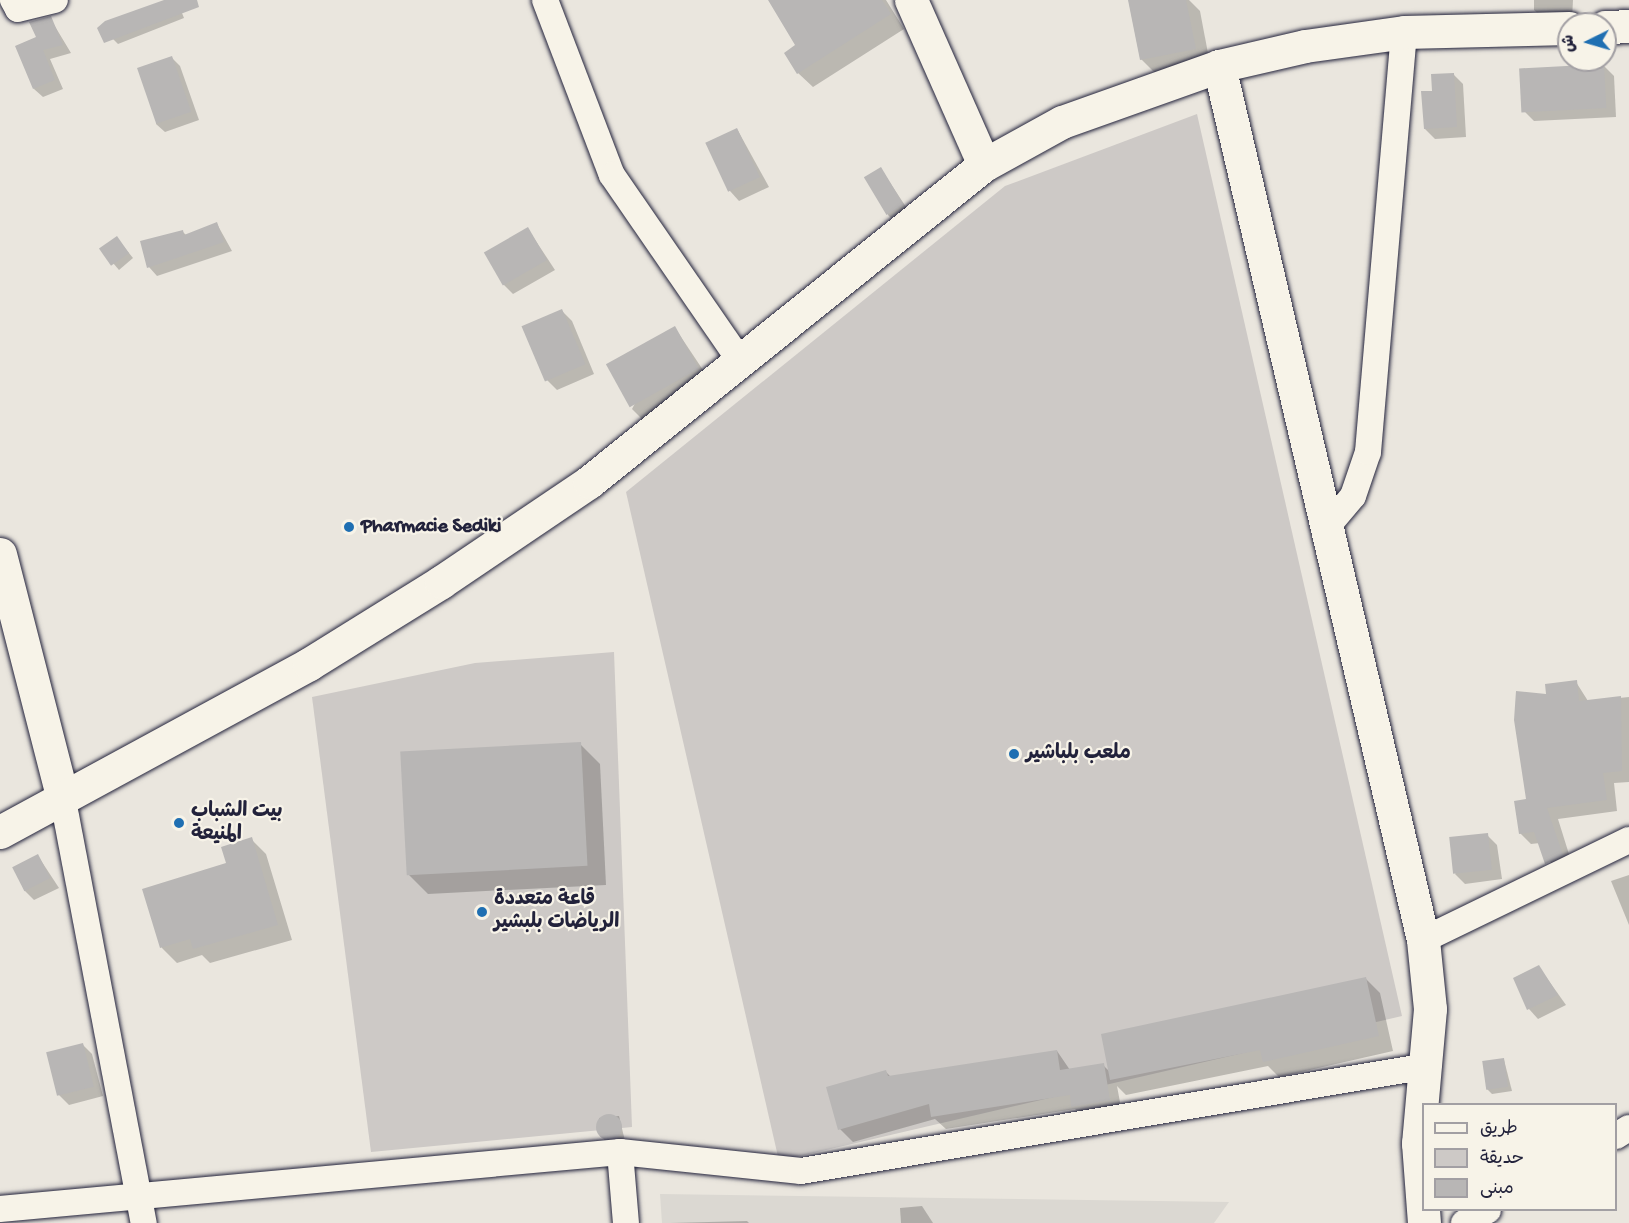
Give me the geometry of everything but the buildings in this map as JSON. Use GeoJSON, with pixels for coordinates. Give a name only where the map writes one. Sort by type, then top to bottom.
{"type":"FeatureCollection","features":[{"type":"Feature","properties":{"kind":"street"},"geometry":{"type":"LineString","coordinates":[[13,0],[18,9],[55,0]]}},
{"type":"Feature","properties":{"kind":"street"},"geometry":{"type":"LineString","coordinates":[[545,0],[612,175],[741,362]]}},
{"type":"Feature","properties":{"kind":"street"},"geometry":{"type":"LineString","coordinates":[[911,0],[984,165]]}},
{"type":"Feature","properties":{"kind":"street"},"geometry":{"type":"LineString","coordinates":[[0,831],[63,800],[309,664],[441,582],[589,482],[984,165],[1062,123],[1220,66],[1404,32],[1557,28]]}},
{"type":"Feature","properties":{"kind":"street"},"geometry":{"type":"LineString","coordinates":[[1327,527],[1353,496],[1368,452],[1404,32]]}},
{"type":"Feature","properties":{"kind":"street"},"geometry":{"type":"LineString","coordinates":[[1220,66],[1423,940],[1428,1066],[1423,1103]]}},
{"type":"Feature","properties":{"kind":"street"},"geometry":{"type":"LineString","coordinates":[[0,554],[63,800],[141,1195],[144,1223]]}},
{"type":"Feature","properties":{"kind":"street"},"geometry":{"type":"LineString","coordinates":[[1423,940],[1629,840]]}},
{"type":"Feature","properties":{"kind":"street"},"geometry":{"type":"LineString","coordinates":[[0,1209],[620,1152],[801,1171],[1428,1066]]}},
{"type":"Feature","properties":{"kind":"street"},"geometry":{"type":"LineString","coordinates":[[1422,1112],[1418,1143],[1422,1196]]}},
{"type":"Feature","properties":{"kind":"street"},"geometry":{"type":"LineString","coordinates":[[620,1152],[626,1223]]}},
{"type":"Feature","properties":{"kind":"street"},"geometry":{"type":"LineString","coordinates":[[1464,1223],[1485,1211]]}},
{"type":"Feature","properties":{"kind":"shaded area"},"geometry":{"type":"Polygon","coordinates":[[[660,1194],[1229,1202],[1214,1223],[662,1223],[660,1194]]]}},
{"type":"Feature","properties":{"kind":"green space","name":"ملعب بلباشير"},"geometry":{"type":"Polygon","coordinates":[[[1197,114],[1402,1016],[779,1161],[626,492],[1005,186],[1197,114]]]}},
{"type":"Feature","properties":{"kind":"green space","name":"قاعة متعددة الرياضات بلبشير"},"geometry":{"type":"Polygon","coordinates":[[[614,652],[632,1127],[371,1152],[312,697],[475,663],[614,652]]]}},
{"type":"Feature","properties":{"kind":"place","name":"Pharmacie Sediki"},"geometry":{"type":"Point","coordinates":[349,527]}},
{"type":"Feature","properties":{"kind":"place","name":"ملعب بلباشير"},"geometry":{"type":"Point","coordinates":[1014,754]}},
{"type":"Feature","properties":{"kind":"place","name":"بيت الشباب المنيعة"},"geometry":{"type":"Point","coordinates":[179,823]}},
{"type":"Feature","properties":{"kind":"place","name":"قاعة متعددة الرياضات بلبشير"},"geometry":{"type":"Point","coordinates":[482,912]}}]}
